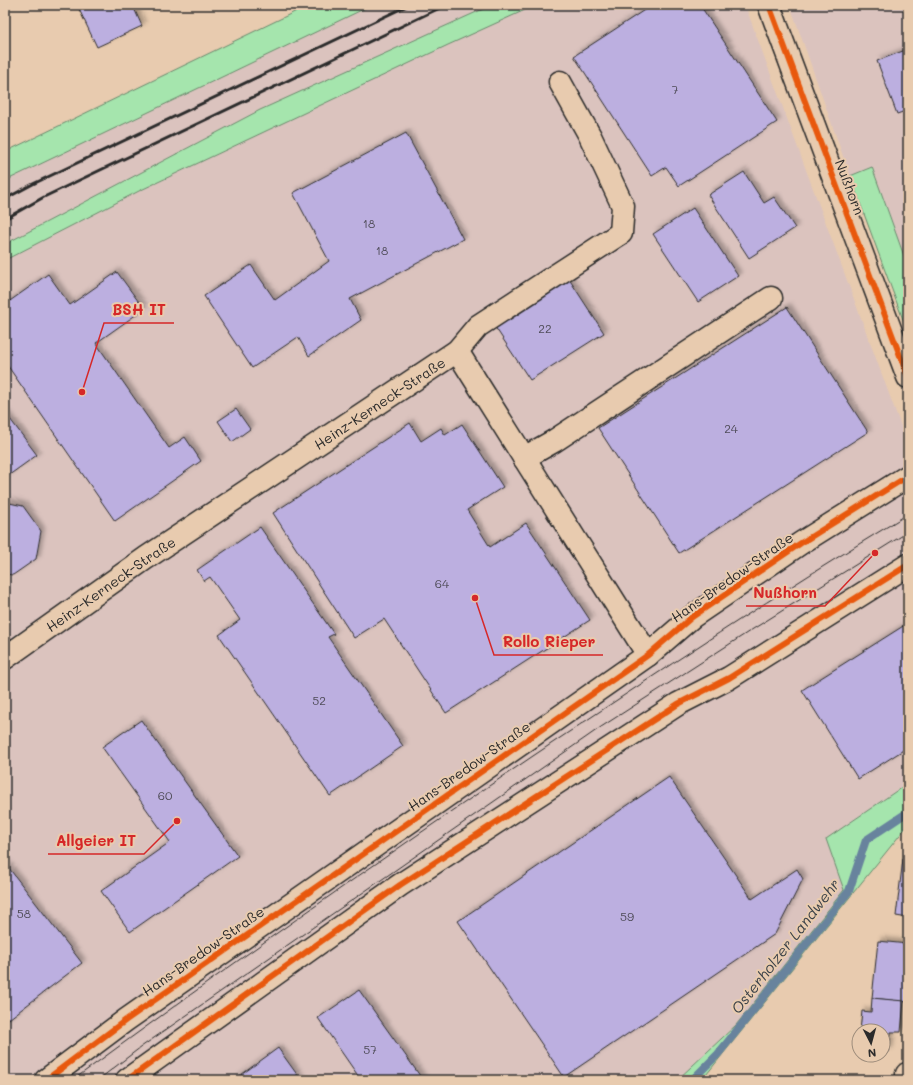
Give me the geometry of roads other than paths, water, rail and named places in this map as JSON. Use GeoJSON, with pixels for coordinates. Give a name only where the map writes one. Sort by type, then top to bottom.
{"type":"FeatureCollection","features":[{"type":"Feature","properties":{"kind":"street","name":"Nußhorn"},"geometry":{"type":"LineString","coordinates":[[769,5],[908,377]]}},
{"type":"Feature","properties":{"kind":"street"},"geometry":{"type":"LineString","coordinates":[[457,351],[478,326],[621,233],[623,206],[590,136],[560,82]]}},
{"type":"Feature","properties":{"kind":"street"},"geometry":{"type":"LineString","coordinates":[[524,458],[554,441],[770,298]]}},
{"type":"Feature","properties":{"kind":"street","name":"Heinz-Kerneck-Straße"},"geometry":{"type":"LineString","coordinates":[[6,655],[146,558],[457,351],[648,655]]}},
{"type":"Feature","properties":{"kind":"street","name":"Hans-Bredow-Straße"},"geometry":{"type":"LineString","coordinates":[[46,1080],[133,1015],[648,655],[692,617],[801,543],[908,476]]}},
{"type":"Feature","properties":{"kind":"street"},"geometry":{"type":"LineString","coordinates":[[127,1080],[400,885],[678,704],[728,678],[908,565]]}},
{"type":"Feature","properties":{"kind":"waterway","name":"Osterholzer Landwehr"},"geometry":{"type":"LineString","coordinates":[[692,1080],[718,1054],[849,891],[866,840],[908,812]]}},
{"type":"Feature","properties":{"kind":"tram line"},"geometry":{"type":"LineString","coordinates":[[73,1080],[187,997],[417,835],[533,756],[719,633],[908,514]]}},
{"type":"Feature","properties":{"kind":"tram line"},"geometry":{"type":"LineString","coordinates":[[98,1080],[141,1047],[601,727],[753,629],[908,532]]}},
{"type":"Feature","properties":{"kind":"railway"},"geometry":{"type":"LineString","coordinates":[[5,199],[33,184],[409,5]]}},
{"type":"Feature","properties":{"kind":"railway"},"geometry":{"type":"LineString","coordinates":[[5,219],[44,197],[446,5]]}},
{"type":"Feature","properties":{"kind":"place","name":"BSH IT"},"geometry":{"type":"Point","coordinates":[82,392]}},
{"type":"Feature","properties":{"kind":"place","name":"Nußhorn"},"geometry":{"type":"Point","coordinates":[875,553]}},
{"type":"Feature","properties":{"kind":"place","name":"Rollo Rieper"},"geometry":{"type":"Point","coordinates":[475,598]}},
{"type":"Feature","properties":{"kind":"place","name":"Allgeier IT"},"geometry":{"type":"Point","coordinates":[177,821]}}]}
